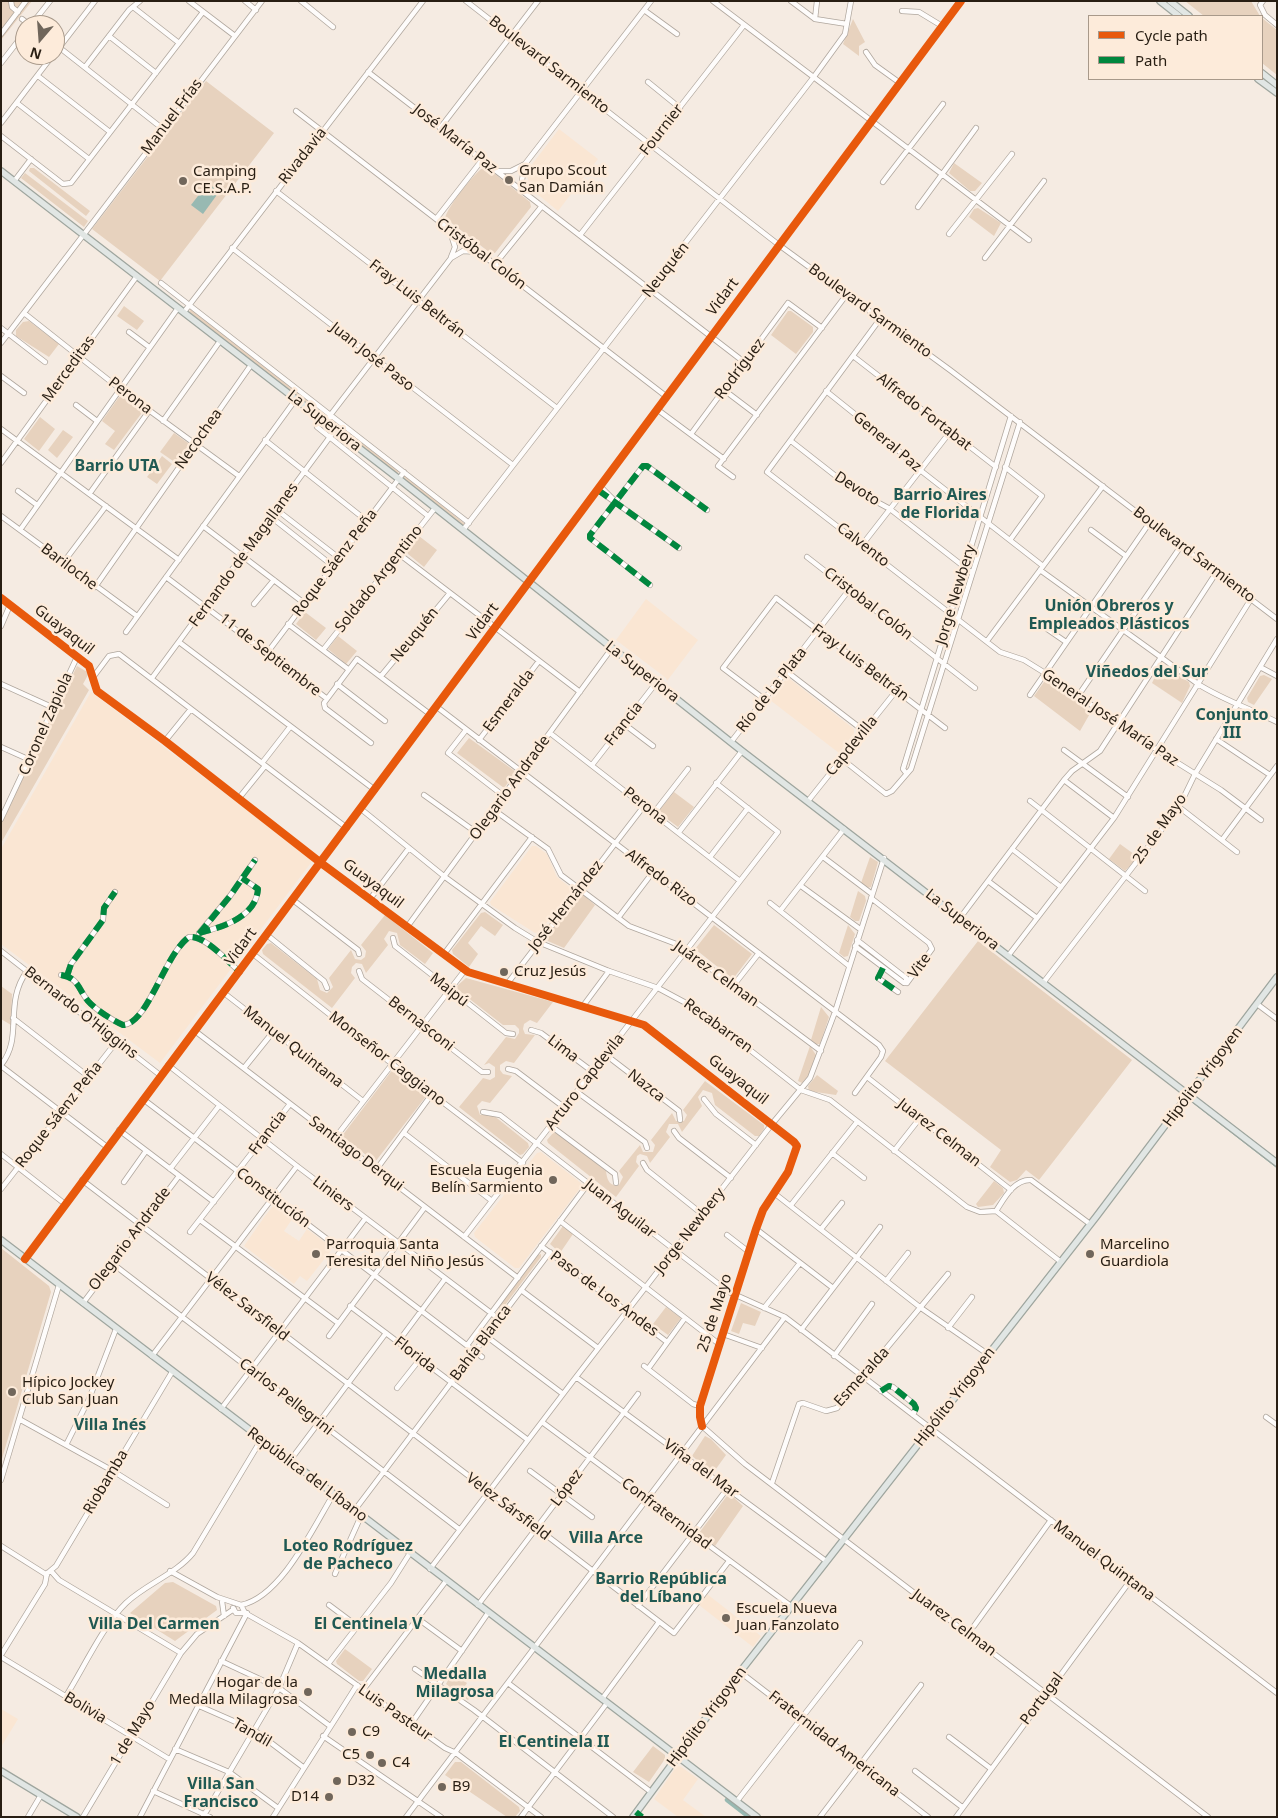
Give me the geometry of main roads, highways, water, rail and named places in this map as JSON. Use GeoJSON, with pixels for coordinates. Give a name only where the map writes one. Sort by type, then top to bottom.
{"type":"FeatureCollection","features":[{"type":"Feature","properties":{"kind":"main road"},"geometry":{"type":"LineString","coordinates":[[1160,1],[1178,15]]}},
{"type":"Feature","properties":{"kind":"main road"},"geometry":{"type":"LineString","coordinates":[[1170,1],[1188,15]]}},
{"type":"Feature","properties":{"kind":"main road"},"geometry":{"type":"LineString","coordinates":[[1263,74],[1277,85]]}},
{"type":"Feature","properties":{"kind":"main road"},"geometry":{"type":"LineString","coordinates":[[1259,80],[1277,93]]}},
{"type":"Feature","properties":{"kind":"main road","name":"La Superiora"},"geometry":{"type":"LineString","coordinates":[[1,170],[399,479],[742,751],[884,858],[1277,1163]]}},
{"type":"Feature","properties":{"kind":"main road","name":"Hipólito Yrigoyen"},"geometry":{"type":"LineString","coordinates":[[635,1815],[740,1672],[1061,1262],[1189,1096],[1277,977]]}},
{"type":"Feature","properties":{"kind":"main road","name":"República del Líbano"},"geometry":{"type":"LineString","coordinates":[[1,1240],[360,1516],[757,1817]]}},
{"type":"Feature","properties":{"kind":"main road"},"geometry":{"type":"LineString","coordinates":[[2,1774],[78,1817]]}},
{"type":"Feature","properties":{"kind":"water"},"geometry":{"type":"Polygon","coordinates":[[[208,183],[219,192],[203,214],[191,205],[208,183]]]}},
{"type":"Feature","properties":{"kind":"waterway"},"geometry":{"type":"LineString","coordinates":[[1195,1096],[1277,1159]]}},
{"type":"Feature","properties":{"kind":"waterway"},"geometry":{"type":"LineString","coordinates":[[1192,1102],[1277,1168]]}},
{"type":"Feature","properties":{"kind":"waterway"},"geometry":{"type":"LineString","coordinates":[[727,1800],[749,1817]]}},
{"type":"Feature","properties":{"kind":"place","name":"Grupo Scout San Damián"},"geometry":{"type":"Point","coordinates":[509,180]}},
{"type":"Feature","properties":{"kind":"place","name":"Camping CE.S.A.P."},"geometry":{"type":"Point","coordinates":[183,181]}},
{"type":"Feature","properties":{"kind":"place","name":"Cruz Jesús"},"geometry":{"type":"Point","coordinates":[504,972]}},
{"type":"Feature","properties":{"kind":"place","name":"Escuela Eugenia Belín Sarmiento"},"geometry":{"type":"Point","coordinates":[553,1180]}},
{"type":"Feature","properties":{"kind":"place","name":"Parroquia Santa Teresita del Niño Jesús"},"geometry":{"type":"Point","coordinates":[316,1254]}},
{"type":"Feature","properties":{"kind":"place","name":"Marcelino Guardiola"},"geometry":{"type":"Point","coordinates":[1090,1254]}},
{"type":"Feature","properties":{"kind":"place","name":"Hípico Jockey Club San Juan"},"geometry":{"type":"Point","coordinates":[12,1392]}},
{"type":"Feature","properties":{"kind":"place","name":"Escuela Nueva Juan Fanzolato"},"geometry":{"type":"Point","coordinates":[726,1618]}},
{"type":"Feature","properties":{"kind":"place","name":"Hogar de la Medalla Milagrosa"},"geometry":{"type":"Point","coordinates":[308,1692]}},
{"type":"Feature","properties":{"kind":"place","name":"C9"},"geometry":{"type":"Point","coordinates":[352,1732]}},
{"type":"Feature","properties":{"kind":"place","name":"C5"},"geometry":{"type":"Point","coordinates":[370,1755]}},
{"type":"Feature","properties":{"kind":"place","name":"C4"},"geometry":{"type":"Point","coordinates":[382,1763]}},
{"type":"Feature","properties":{"kind":"place","name":"D32"},"geometry":{"type":"Point","coordinates":[337,1781]}},
{"type":"Feature","properties":{"kind":"place","name":"B9"},"geometry":{"type":"Point","coordinates":[442,1787]}},
{"type":"Feature","properties":{"kind":"place","name":"D14"},"geometry":{"type":"Point","coordinates":[329,1797]}},
{"type":"Feature","properties":{"kind":"district","name":"Barrio UTA"},"geometry":{"type":"Point","coordinates":[117,466]}},
{"type":"Feature","properties":{"kind":"district","name":"Barrio Aires de Florida"},"geometry":{"type":"Point","coordinates":[940,504]}},
{"type":"Feature","properties":{"kind":"district","name":"Unión Obreros y Empleados Plásticos"},"geometry":{"type":"Point","coordinates":[1109,615]}},
{"type":"Feature","properties":{"kind":"district","name":"Viñedos del Sur"},"geometry":{"type":"Point","coordinates":[1147,672]}},
{"type":"Feature","properties":{"kind":"district","name":"Conjunto III"},"geometry":{"type":"Point","coordinates":[1232,724]}},
{"type":"Feature","properties":{"kind":"district","name":"Villa Inés"},"geometry":{"type":"Point","coordinates":[110,1425]}},
{"type":"Feature","properties":{"kind":"district","name":"Villa Arce"},"geometry":{"type":"Point","coordinates":[606,1538]}},
{"type":"Feature","properties":{"kind":"district","name":"Loteo Rodríguez de Pacheco"},"geometry":{"type":"Point","coordinates":[348,1555]}},
{"type":"Feature","properties":{"kind":"district","name":"Barrio República del Líbano"},"geometry":{"type":"Point","coordinates":[661,1588]}},
{"type":"Feature","properties":{"kind":"district","name":"Villa Del Carmen"},"geometry":{"type":"Point","coordinates":[154,1624]}},
{"type":"Feature","properties":{"kind":"district","name":"El Centinela V"},"geometry":{"type":"Point","coordinates":[368,1624]}},
{"type":"Feature","properties":{"kind":"district","name":"Medalla Milagrosa"},"geometry":{"type":"Point","coordinates":[455,1683]}},
{"type":"Feature","properties":{"kind":"district","name":"El Centinela II"},"geometry":{"type":"Point","coordinates":[554,1742]}},
{"type":"Feature","properties":{"kind":"district","name":"Villa San Francisco"},"geometry":{"type":"Point","coordinates":[221,1793]}}]}
